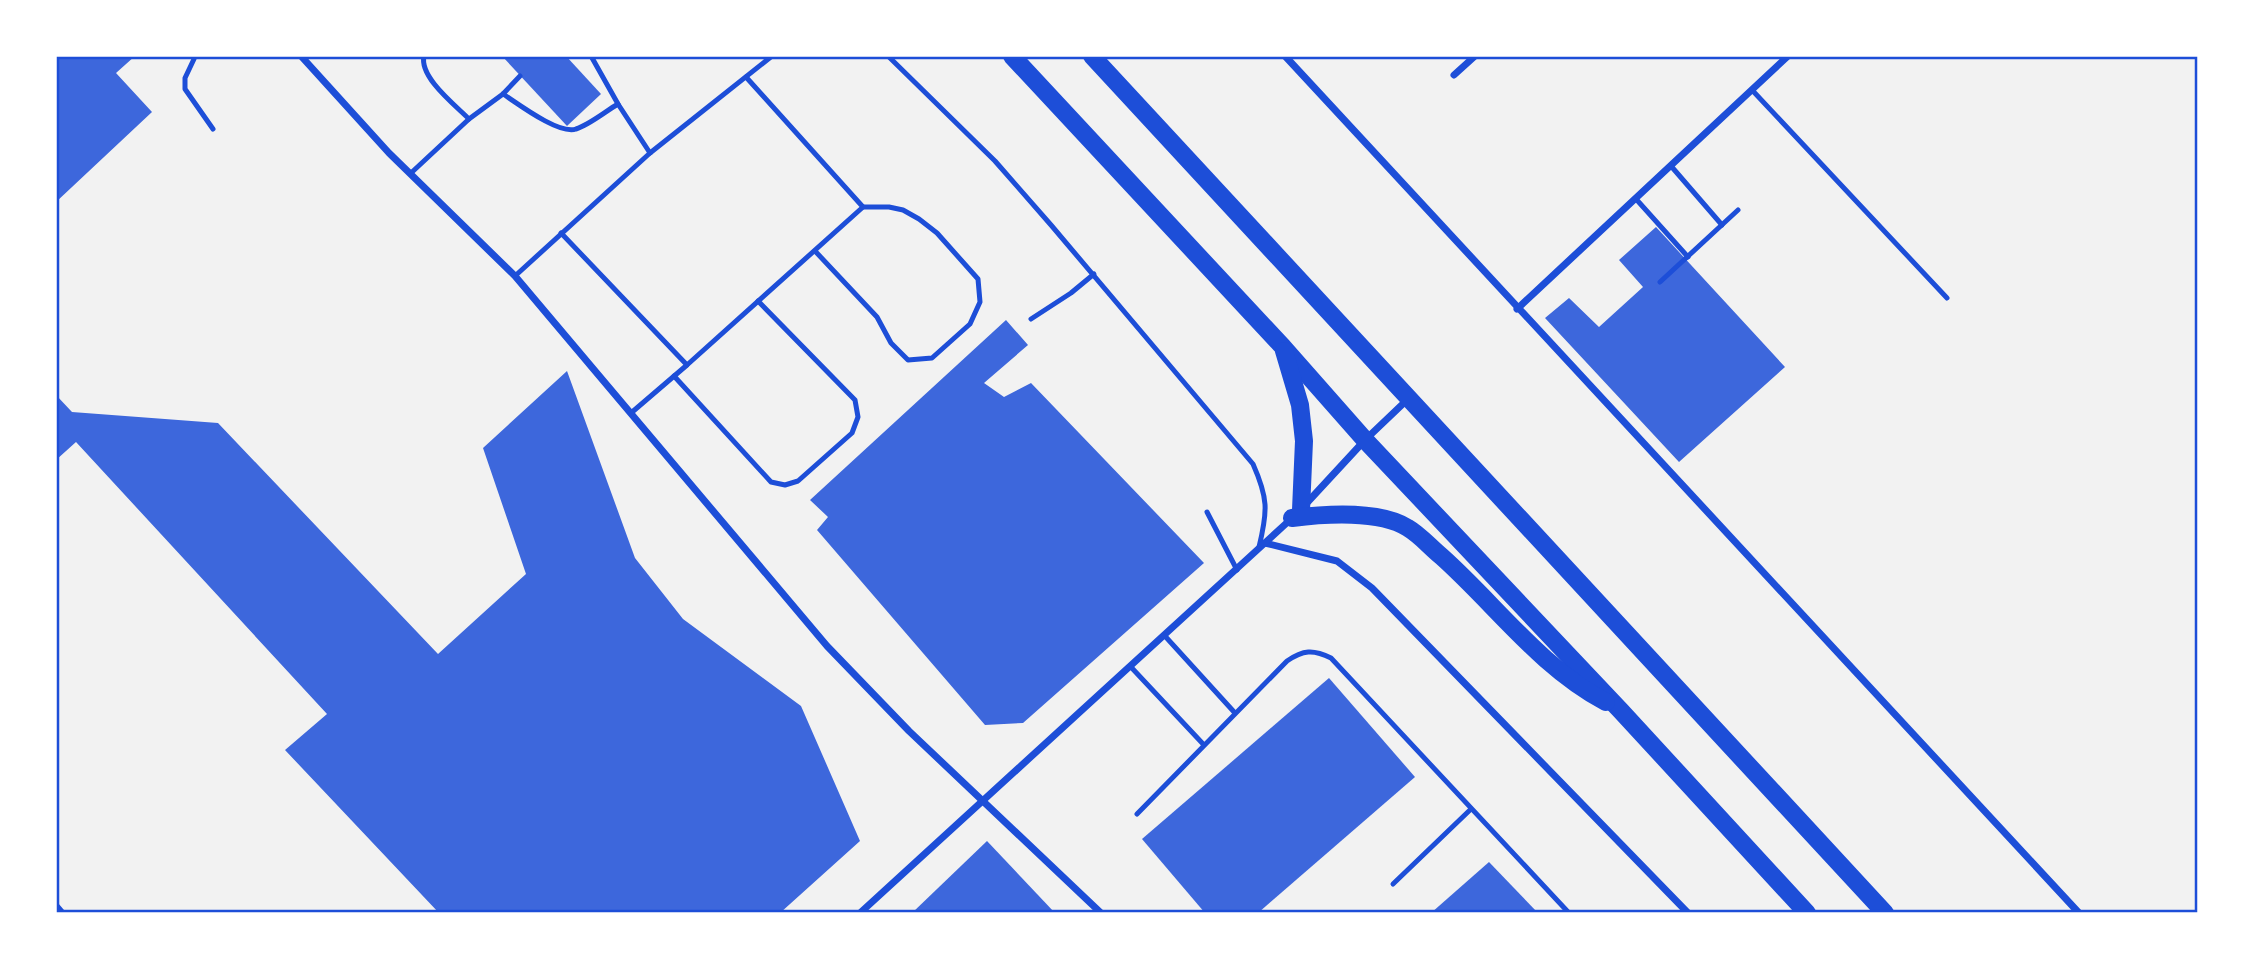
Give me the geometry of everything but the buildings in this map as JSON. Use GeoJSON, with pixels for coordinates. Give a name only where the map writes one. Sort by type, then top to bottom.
{"type":"FeatureCollection","features":[{"type":"Feature","properties":{"kind":"main road"},"geometry":{"type":"LineString","coordinates":[[1012,56],[1283,346],[1365,440],[1807,913]]}},
{"type":"Feature","properties":{"kind":"main road"},"geometry":{"type":"LineString","coordinates":[[1092,56],[1885,913]]}},
{"type":"Feature","properties":{"kind":"main road"},"geometry":{"type":"LineString","coordinates":[[1283,346],[1300,405],[1304,441],[1296,514],[1337,514],[1384,519],[1408,527],[1464,576],[1550,664],[1586,692],[1621,711]]}},
{"type":"Feature","properties":{"kind":"street"},"geometry":{"type":"LineString","coordinates":[[301,56],[389,153],[515,276],[827,646],[909,732],[1101,913]]}},
{"type":"Feature","properties":{"kind":"street"},"geometry":{"type":"LineString","coordinates":[[1285,56],[2080,913]]}},
{"type":"Feature","properties":{"kind":"street"},"geometry":{"type":"LineString","coordinates":[[1454,75],[1475,56]]}},
{"type":"Feature","properties":{"kind":"street"},"geometry":{"type":"LineString","coordinates":[[1517,309],[1788,56]]}},
{"type":"Feature","properties":{"kind":"street"},"geometry":{"type":"LineString","coordinates":[[860,913],[1237,570],[1296,514],[1365,440],[1409,398]]}},
{"type":"Feature","properties":{"kind":"street"},"geometry":{"type":"LineString","coordinates":[[1262,545],[1337,561],[1372,588],[1688,913]]}},
{"type":"Feature","properties":{"kind":"street"},"geometry":{"type":"LineString","coordinates":[[56,906],[62,913]]}},
{"type":"Feature","properties":{"kind":"lane"},"geometry":{"type":"LineString","coordinates":[[424,56],[423,62],[428,76],[469,119]]}},
{"type":"Feature","properties":{"kind":"lane"},"geometry":{"type":"LineString","coordinates":[[591,56],[650,153]]}},
{"type":"Feature","properties":{"kind":"lane"},"geometry":{"type":"LineString","coordinates":[[515,276],[650,153],[772,56]]}},
{"type":"Feature","properties":{"kind":"lane"},"geometry":{"type":"LineString","coordinates":[[888,56],[995,162],[1094,274],[1253,464],[1264,489],[1266,517],[1262,545]]}},
{"type":"Feature","properties":{"kind":"lane"},"geometry":{"type":"LineString","coordinates":[[194,59],[185,78],[186,89],[213,129]]}},
{"type":"Feature","properties":{"kind":"lane"},"geometry":{"type":"LineString","coordinates":[[411,173],[520,76]]}},
{"type":"Feature","properties":{"kind":"lane"},"geometry":{"type":"LineString","coordinates":[[746,77],[863,207]]}},
{"type":"Feature","properties":{"kind":"lane"},"geometry":{"type":"LineString","coordinates":[[1752,90],[1947,298]]}},
{"type":"Feature","properties":{"kind":"lane"},"geometry":{"type":"LineString","coordinates":[[503,93],[544,120],[567,130],[578,129],[618,104]]}},
{"type":"Feature","properties":{"kind":"lane"},"geometry":{"type":"LineString","coordinates":[[1671,166],[1722,225]]}},
{"type":"Feature","properties":{"kind":"lane"},"geometry":{"type":"LineString","coordinates":[[1636,199],[1688,257]]}},
{"type":"Feature","properties":{"kind":"lane"},"geometry":{"type":"LineString","coordinates":[[631,413],[863,207],[903,210],[937,233],[978,279],[980,302],[970,324],[932,358],[908,360],[891,343],[877,317],[816,251]]}},
{"type":"Feature","properties":{"kind":"lane"},"geometry":{"type":"LineString","coordinates":[[1660,282],[1738,210]]}},
{"type":"Feature","properties":{"kind":"lane"},"geometry":{"type":"LineString","coordinates":[[561,233],[687,365]]}},
{"type":"Feature","properties":{"kind":"lane"},"geometry":{"type":"LineString","coordinates":[[1031,320],[1094,274]]}},
{"type":"Feature","properties":{"kind":"lane"},"geometry":{"type":"LineString","coordinates":[[674,376],[771,482],[785,485],[798,481],[852,433],[858,417],[855,400],[758,301]]}},
{"type":"Feature","properties":{"kind":"lane"},"geometry":{"type":"LineString","coordinates":[[1207,512],[1237,570]]}},
{"type":"Feature","properties":{"kind":"lane"},"geometry":{"type":"LineString","coordinates":[[1164,635],[1235,713]]}},
{"type":"Feature","properties":{"kind":"lane"},"geometry":{"type":"LineString","coordinates":[[1136,814],[1287,661],[1299,653],[1311,650],[1331,658],[1569,913]]}},
{"type":"Feature","properties":{"kind":"lane"},"geometry":{"type":"LineString","coordinates":[[1130,666],[1204,745]]}},
{"type":"Feature","properties":{"kind":"lane"},"geometry":{"type":"LineString","coordinates":[[1393,884],[1471,809]]}}]}
